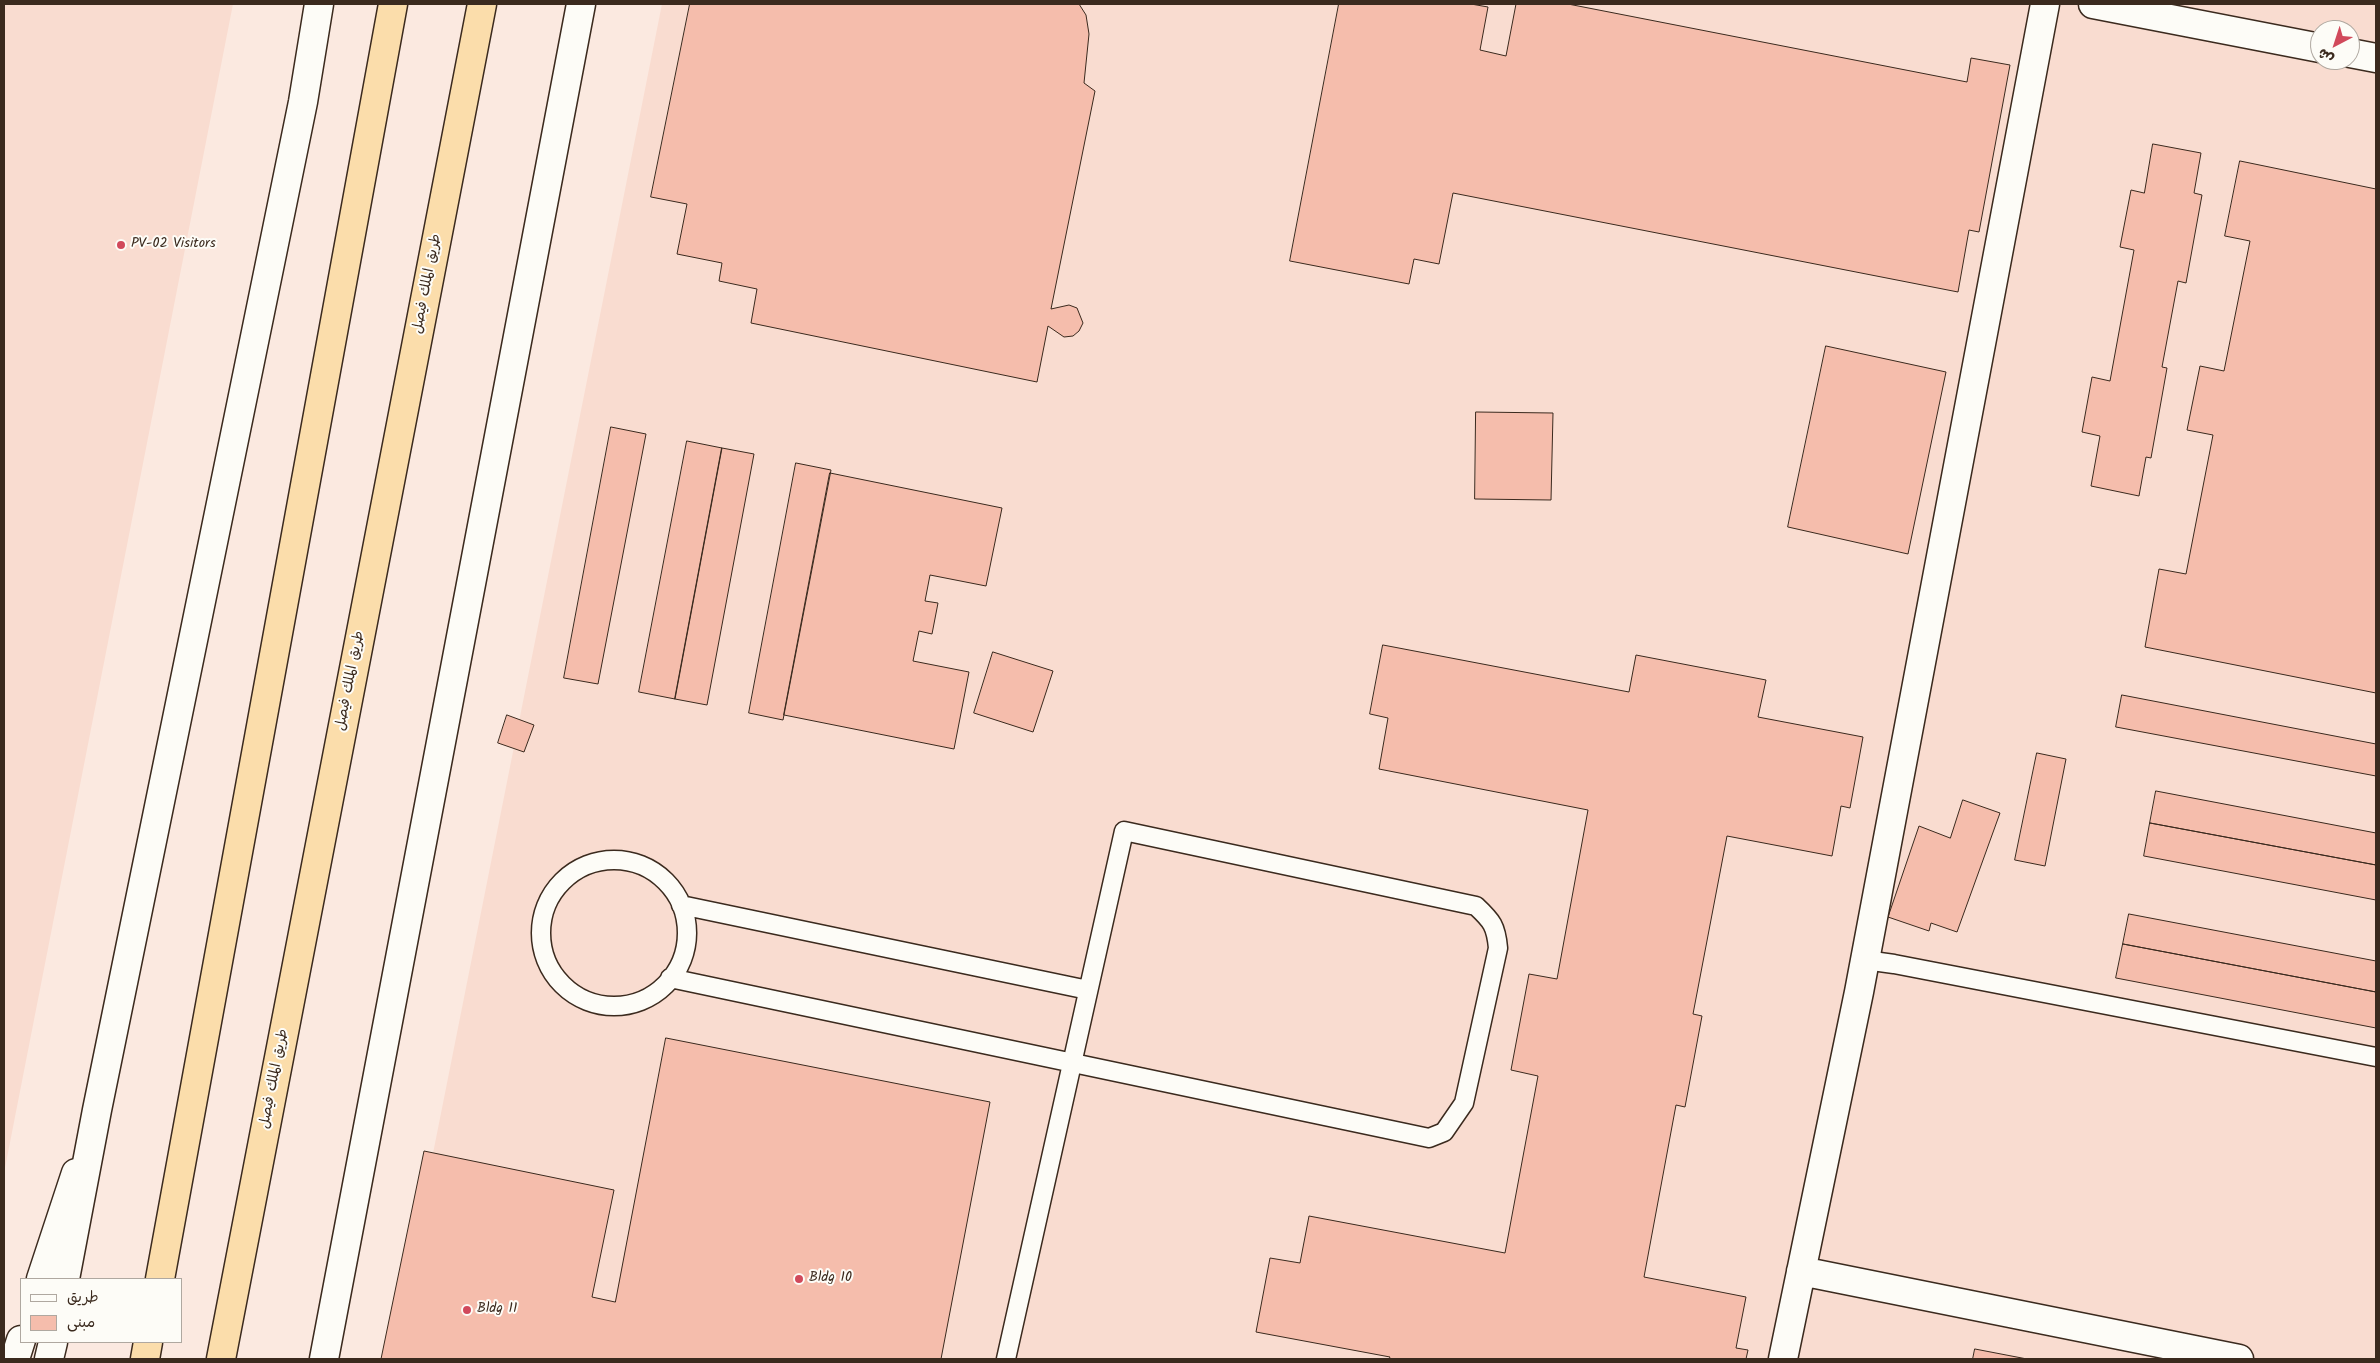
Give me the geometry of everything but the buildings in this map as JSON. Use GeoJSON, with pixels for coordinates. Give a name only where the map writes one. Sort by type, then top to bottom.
{"type":"FeatureCollection","features":[{"type":"Feature","properties":{"kind":"highway"},"geometry":{"type":"LineString","coordinates":[[160,1278],[392,4]]}},
{"type":"Feature","properties":{"kind":"highway","name":"طريق الملك فيصل"},"geometry":{"type":"LineString","coordinates":[[221,1359],[482,4]]}},
{"type":"Feature","properties":{"kind":"highway"},"geometry":{"type":"LineString","coordinates":[[145,1359],[148,1343]]}},
{"type":"Feature","properties":{"kind":"main road"},"geometry":{"type":"LineString","coordinates":[[65,1278],[97,1110],[303,102],[319,4]]}},
{"type":"Feature","properties":{"kind":"main road"},"geometry":{"type":"LineString","coordinates":[[324,1359],[581,4]]}},
{"type":"Feature","properties":{"kind":"main road"},"geometry":{"type":"LineString","coordinates":[[1783,1359],[1865,960],[2045,4]]}},
{"type":"Feature","properties":{"kind":"main road"},"geometry":{"type":"LineString","coordinates":[[2093,4],[2310,46]]}},
{"type":"Feature","properties":{"kind":"main road"},"geometry":{"type":"LineString","coordinates":[[2360,55],[2376,58]]}},
{"type":"Feature","properties":{"kind":"main road"},"geometry":{"type":"LineString","coordinates":[[41,1278],[97,1110]]}},
{"type":"Feature","properties":{"kind":"main road"},"geometry":{"type":"LineString","coordinates":[[304,1359],[347,1240]]}},
{"type":"Feature","properties":{"kind":"main road"},"geometry":{"type":"LineString","coordinates":[[1801,1271],[1828,1277]]}},
{"type":"Feature","properties":{"kind":"main road"},"geometry":{"type":"LineString","coordinates":[[1801,1271],[2239,1359]]}},
{"type":"Feature","properties":{"kind":"main road"},"geometry":{"type":"LineString","coordinates":[[15,1359],[20,1343]]}},
{"type":"Feature","properties":{"kind":"main road"},"geometry":{"type":"LineString","coordinates":[[49,1359],[53,1343]]}},
{"type":"Feature","properties":{"kind":"lane"},"geometry":{"type":"LineString","coordinates":[[670,978],[1072,1062],[1429,1138],[1444,1132],[1464,1103],[1498,948],[1496,928],[1476,906],[1124,832],[1088,990],[1072,1062],[1006,1359]]}},
{"type":"Feature","properties":{"kind":"lane"},"geometry":{"type":"LineString","coordinates":[[615,860],[636,863],[655,872],[670,886],[681,905],[686,925],[686,945],[679,965],[670,978],[652,996],[633,1004],[612,1006],[592,1002],[573,993],[554,973],[547,961],[541,941],[542,920],[548,900],[560,884],[576,870],[595,862],[615,860]]}},
{"type":"Feature","properties":{"kind":"lane"},"geometry":{"type":"LineString","coordinates":[[681,905],[1088,990]]}},
{"type":"Feature","properties":{"kind":"lane"},"geometry":{"type":"LineString","coordinates":[[1865,960],[2376,1057]]}},
{"type":"Feature","properties":{"kind":"lane"},"geometry":{"type":"LineString","coordinates":[[1828,1277],[2239,1359]]}},
{"type":"Feature","properties":{"kind":"shaded area"},"geometry":{"type":"Polygon","coordinates":[[[4,4],[233,4],[4,1173],[4,4]]]}},
{"type":"Feature","properties":{"kind":"shaded area"},"geometry":{"type":"Polygon","coordinates":[[[662,4],[2376,4],[2376,1359],[392,1359],[662,4]]]}},
{"type":"Feature","properties":{"kind":"place","name":"PV-02 Visitors"},"geometry":{"type":"Point","coordinates":[121,245]}},
{"type":"Feature","properties":{"kind":"place","name":"Bldg 10"},"geometry":{"type":"Point","coordinates":[799,1279]}},
{"type":"Feature","properties":{"kind":"place","name":"Bldg 11"},"geometry":{"type":"Point","coordinates":[467,1310]}}]}
